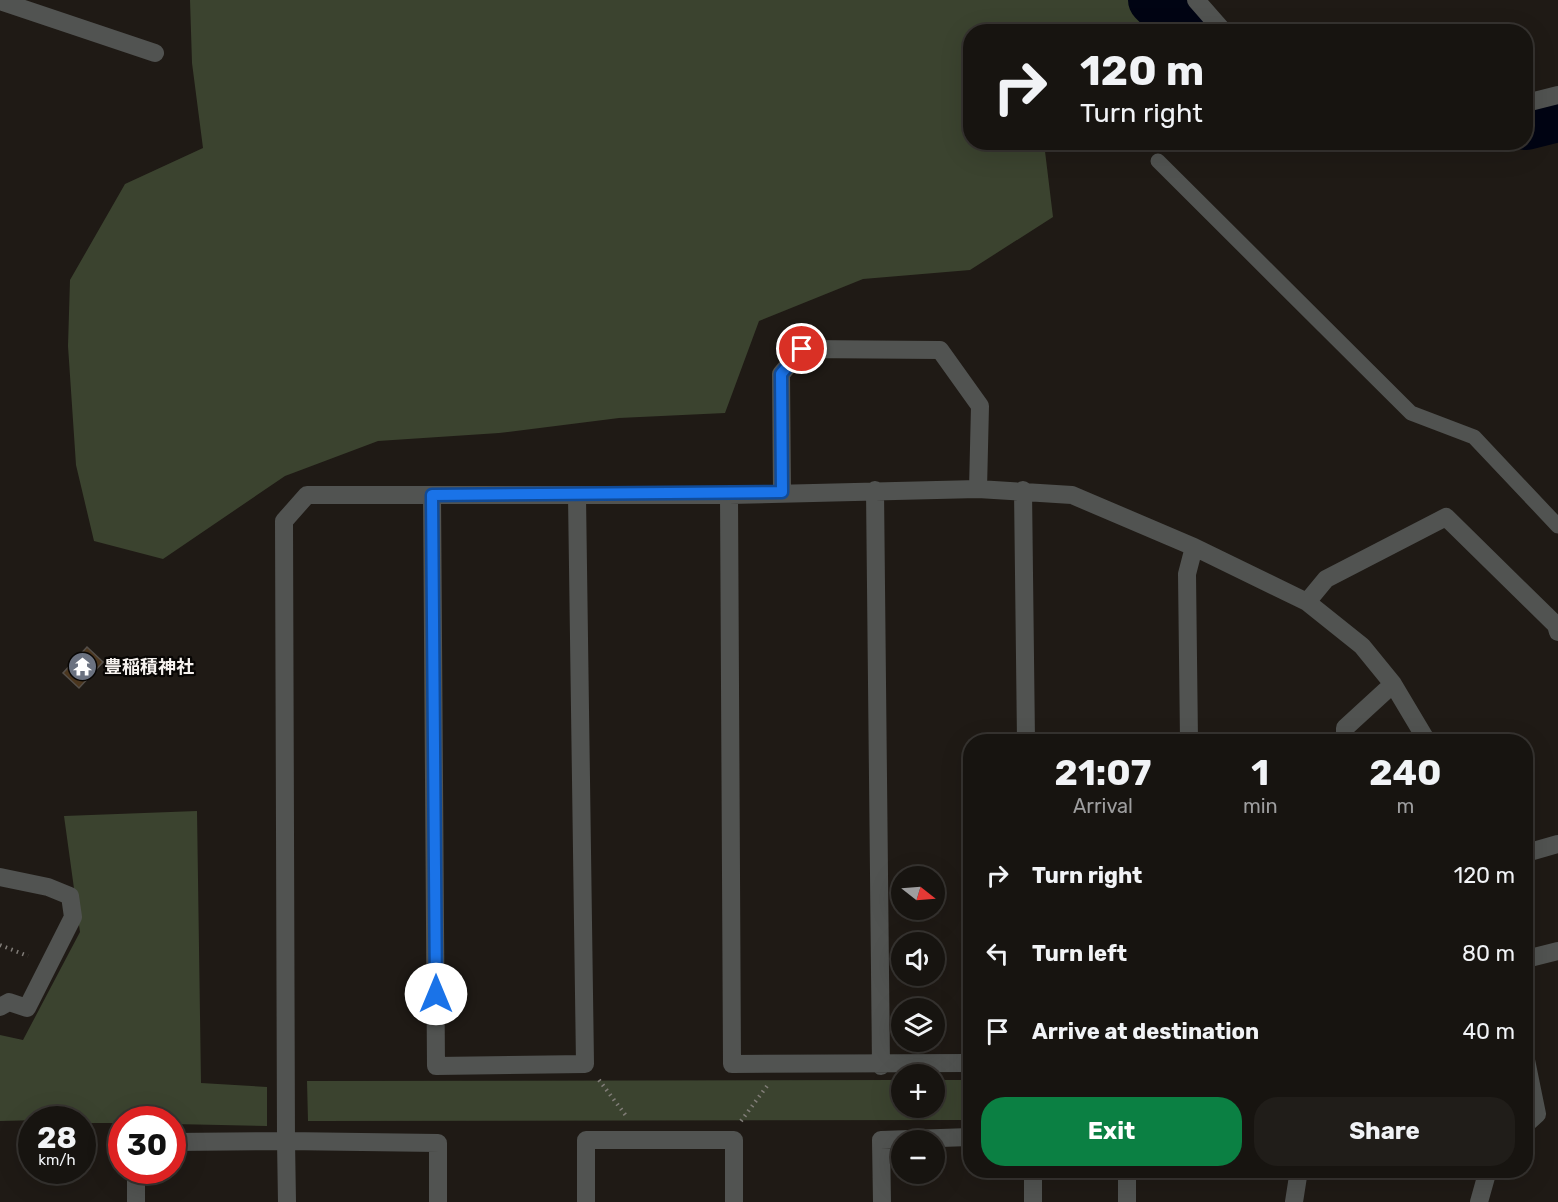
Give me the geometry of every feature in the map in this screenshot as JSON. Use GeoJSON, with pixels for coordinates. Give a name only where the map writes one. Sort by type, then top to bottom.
{"type":"FeatureCollection","features":[{"type":"Feature","properties":{"kind":"street"},"geometry":{"type":"LineString","coordinates":[[1196,0],[1217,24]]}},
{"type":"Feature","properties":{"kind":"street"},"geometry":{"type":"LineString","coordinates":[[0,1],[155,53]]}},
{"type":"Feature","properties":{"kind":"street"},"geometry":{"type":"LineString","coordinates":[[1533,101],[1558,94]]}},
{"type":"Feature","properties":{"kind":"street"},"geometry":{"type":"LineString","coordinates":[[782,492],[781,374],[802,349],[940,350],[980,406],[978,489]]}},
{"type":"Feature","properties":{"kind":"street"},"geometry":{"type":"LineString","coordinates":[[287,1202],[284,521],[307,495],[729,495],[978,489],[1023,490],[1072,495],[1194,547],[1307,602],[1362,646],[1393,684],[1423,734]]}},
{"type":"Feature","properties":{"kind":"street"},"geometry":{"type":"LineString","coordinates":[[875,490],[881,1066]]}},
{"type":"Feature","properties":{"kind":"street"},"geometry":{"type":"LineString","coordinates":[[1023,490],[1026,734]]}},
{"type":"Feature","properties":{"kind":"street"},"geometry":{"type":"LineString","coordinates":[[432,495],[436,1066],[585,1064],[578,496]]}},
{"type":"Feature","properties":{"kind":"street"},"geometry":{"type":"LineString","coordinates":[[729,495],[732,1064],[881,1066],[963,1064]]}},
{"type":"Feature","properties":{"kind":"street"},"geometry":{"type":"LineString","coordinates":[[1307,602],[1326,579],[1446,517],[1556,625],[1558,632]]}},
{"type":"Feature","properties":{"kind":"street"},"geometry":{"type":"LineString","coordinates":[[1189,734],[1187,574],[1194,547]]}},
{"type":"Feature","properties":{"kind":"street"},"geometry":{"type":"LineString","coordinates":[[1345,734],[1345,728],[1393,684]]}},
{"type":"Feature","properties":{"kind":"street"},"geometry":{"type":"LineString","coordinates":[[1533,851],[1558,844]]}},
{"type":"Feature","properties":{"kind":"street"},"geometry":{"type":"LineString","coordinates":[[0,877],[48,886],[70,896],[73,917],[27,1008],[9,1002],[0,1007]]}},
{"type":"Feature","properties":{"kind":"street"},"geometry":{"type":"LineString","coordinates":[[1533,957],[1558,951]]}},
{"type":"Feature","properties":{"kind":"street"},"geometry":{"type":"LineString","coordinates":[[1533,1094],[1537,1114],[1533,1118]]}},
{"type":"Feature","properties":{"kind":"street"},"geometry":{"type":"LineString","coordinates":[[882,1202],[881,1140],[963,1137]]}},
{"type":"Feature","properties":{"kind":"street"},"geometry":{"type":"LineString","coordinates":[[586,1202],[586,1140],[734,1140],[734,1202]]}},
{"type":"Feature","properties":{"kind":"street"},"geometry":{"type":"LineString","coordinates":[[186,1142],[438,1143],[438,1202]]}},
{"type":"Feature","properties":{"kind":"street"},"geometry":{"type":"LineString","coordinates":[[1032,1178],[1033,1202]]}},
{"type":"Feature","properties":{"kind":"street"},"geometry":{"type":"LineString","coordinates":[[1127,1178],[1127,1202]]}},
{"type":"Feature","properties":{"kind":"street"},"geometry":{"type":"LineString","coordinates":[[1294,1202],[1298,1178]]}},
{"type":"Feature","properties":{"kind":"street"},"geometry":{"type":"LineString","coordinates":[[1479,1202],[1486,1178]]}},
{"type":"Feature","properties":{"kind":"street"},"geometry":{"type":"LineString","coordinates":[[136,1184],[136,1202]]}},
{"type":"Feature","properties":{"kind":"lane"},"geometry":{"type":"LineString","coordinates":[[1158,161],[1412,413],[1474,437],[1558,526]]}},
{"type":"Feature","properties":{"kind":"path"},"geometry":{"type":"LineString","coordinates":[[0,945],[48,965]]}},
{"type":"Feature","properties":{"kind":"path"},"geometry":{"type":"LineString","coordinates":[[585,1064],[644,1140]]}},
{"type":"Feature","properties":{"kind":"path"},"geometry":{"type":"LineString","coordinates":[[724,1140],[785,1064]]}},
{"type":"Feature","properties":{"kind":"green space"},"geometry":{"type":"Polygon","coordinates":[[[190,0],[1144,0],[1189,24],[963,24],[963,150],[1045,150],[1053,217],[970,270],[863,279],[759,321],[725,413],[619,418],[499,433],[378,441],[285,476],[163,559],[94,541],[76,465],[68,346],[70,280],[125,184],[203,148],[192,63],[190,0]]]}},
{"type":"Feature","properties":{"kind":"green space"},"geometry":{"type":"Polygon","coordinates":[[[197,811],[201,1083],[267,1087],[267,1126],[186,1124],[186,1106],[108,1106],[108,1123],[96,1123],[96,1106],[18,1106],[18,1121],[0,1121],[0,1035],[23,1040],[80,932],[64,816],[197,811]]]}},
{"type":"Feature","properties":{"kind":"green space"},"geometry":{"type":"Polygon","coordinates":[[[891,1080],[891,1118],[945,1118],[945,1080],[963,1080],[963,1120],[308,1121],[307,1081],[891,1080]]]}},
{"type":"Feature","properties":{"kind":"building","name":"豊稲積神社"},"geometry":{"type":"Polygon","coordinates":[[[87,647],[103,662],[79,688],[63,673],[87,647]]]}},
{"type":"Feature","properties":{"kind":"waterway"},"geometry":{"type":"LineString","coordinates":[[1153,0],[1177,24]]}},
{"type":"Feature","properties":{"kind":"waterway"},"geometry":{"type":"LineString","coordinates":[[1533,123],[1558,117]]}},
{"type":"Feature","properties":{"kind":"place","name":"豊稲積神社"},"geometry":{"type":"Point","coordinates":[83,667]}},
{"type":"Feature","properties":{"kind":"route"},"geometry":{"type":"LineString","coordinates":[[436,994],[432,495],[729,495],[782,492],[781,374],[802,349]]}}]}
